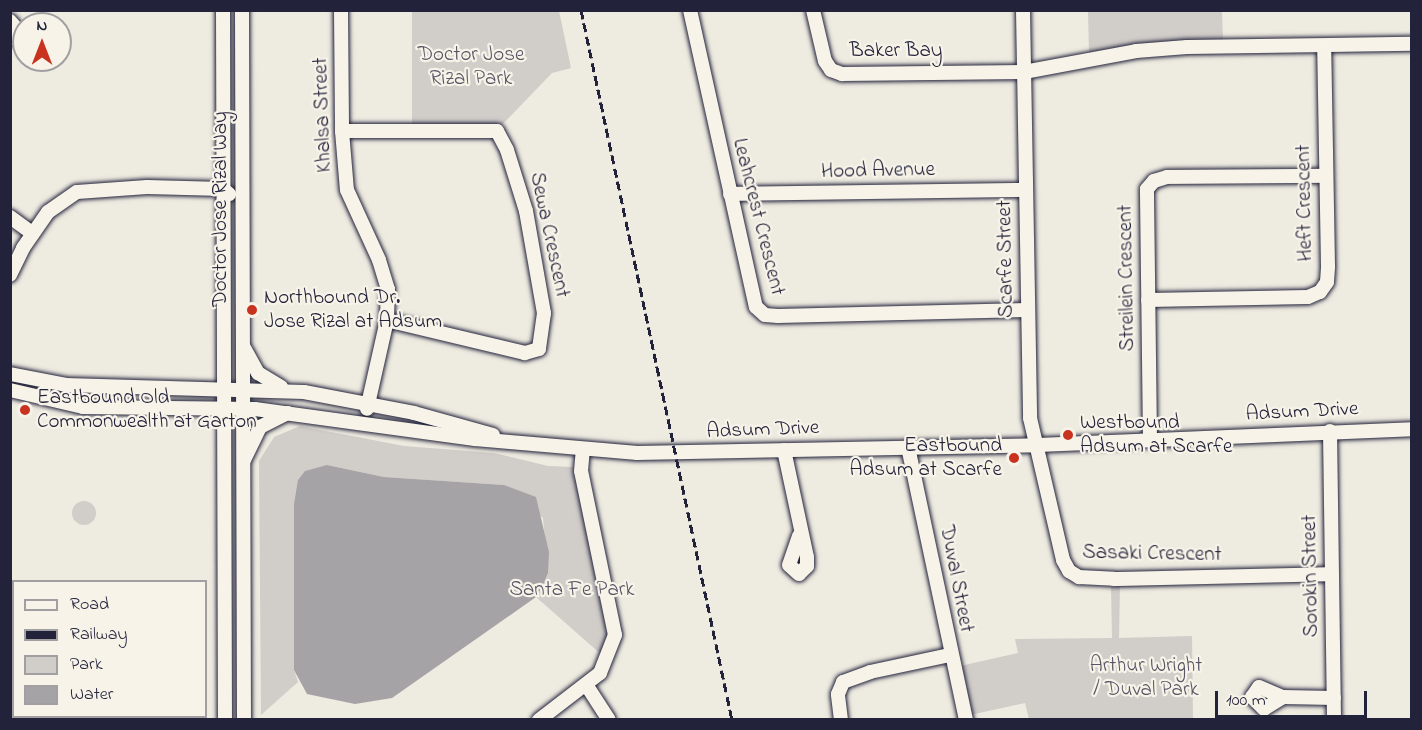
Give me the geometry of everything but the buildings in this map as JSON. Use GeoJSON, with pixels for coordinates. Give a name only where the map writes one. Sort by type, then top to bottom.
{"type":"FeatureCollection","features":[{"type":"Feature","properties":{"kind":"street","name":"Doctor Jose Rizal Way"},"geometry":{"type":"LineString","coordinates":[[223,10],[225,720]]}},
{"type":"Feature","properties":{"kind":"street","name":"Doctor Jose Rizal Way"},"geometry":{"type":"LineString","coordinates":[[242,10],[241,467],[244,720]]}},
{"type":"Feature","properties":{"kind":"street","name":"Khalsa Street"},"geometry":{"type":"LineString","coordinates":[[341,10],[342,131],[347,190],[385,276],[387,320],[364,423]]}},
{"type":"Feature","properties":{"kind":"street","name":"Leahcrest Crescent"},"geometry":{"type":"LineString","coordinates":[[690,10],[752,297],[765,315],[1027,310]]}},
{"type":"Feature","properties":{"kind":"street","name":"Baker Bay"},"geometry":{"type":"LineString","coordinates":[[813,10],[825,61],[831,70],[842,74],[1024,72],[1136,51],[1412,44]]}},
{"type":"Feature","properties":{"kind":"street"},"geometry":{"type":"LineString","coordinates":[[1023,10],[1024,72]]}},
{"type":"Feature","properties":{"kind":"street"},"geometry":{"type":"LineString","coordinates":[[10,21],[17,29],[10,39]]}},
{"type":"Feature","properties":{"kind":"street","name":"Heft Crescent"},"geometry":{"type":"LineString","coordinates":[[1148,300],[1308,297],[1320,292],[1327,282],[1324,46]]}},
{"type":"Feature","properties":{"kind":"street","name":"Scarfe Street"},"geometry":{"type":"LineString","coordinates":[[1024,72],[1030,418],[1038,445]]}},
{"type":"Feature","properties":{"kind":"street","name":"Sewa Crescent"},"geometry":{"type":"LineString","coordinates":[[342,131],[496,131],[507,150],[526,211],[544,313],[539,349],[525,353],[387,320]]}},
{"type":"Feature","properties":{"kind":"street","name":"Streilein Crescent"},"geometry":{"type":"LineString","coordinates":[[1150,440],[1147,189],[1154,181],[1325,176]]}},
{"type":"Feature","properties":{"kind":"street"},"geometry":{"type":"LineString","coordinates":[[10,275],[22,248],[48,212],[77,192],[103,187],[223,189],[243,208]]}},
{"type":"Feature","properties":{"kind":"street","name":"Hood Avenue"},"geometry":{"type":"LineString","coordinates":[[730,194],[1026,190]]}},
{"type":"Feature","properties":{"kind":"street"},"geometry":{"type":"LineString","coordinates":[[10,216],[32,233]]}},
{"type":"Feature","properties":{"kind":"street"},"geometry":{"type":"LineString","coordinates":[[10,239],[22,248]]}},
{"type":"Feature","properties":{"kind":"street"},"geometry":{"type":"LineString","coordinates":[[241,342],[258,373],[291,392]]}},
{"type":"Feature","properties":{"kind":"street","name":"Adsum Drive"},"geometry":{"type":"LineString","coordinates":[[10,374],[66,385],[241,387],[291,392],[368,403],[512,440],[583,450],[675,454],[1038,445],[1412,429]]}},
{"type":"Feature","properties":{"kind":"street","name":"Adsum Drive"},"geometry":{"type":"LineString","coordinates":[[10,390],[83,407],[225,408],[292,412],[475,439],[512,440]]}},
{"type":"Feature","properties":{"kind":"street"},"geometry":{"type":"LineString","coordinates":[[241,467],[260,427],[292,412]]}},
{"type":"Feature","properties":{"kind":"street","name":"Sorokin Street"},"geometry":{"type":"LineString","coordinates":[[1330,431],[1334,720]]}},
{"type":"Feature","properties":{"kind":"street","name":"Sasaki Crescent"},"geometry":{"type":"LineString","coordinates":[[1038,445],[1063,560],[1069,572],[1079,577],[1331,574]]}},
{"type":"Feature","properties":{"kind":"street","name":"Duval Street"},"geometry":{"type":"LineString","coordinates":[[908,447],[950,655],[966,720]]}},
{"type":"Feature","properties":{"kind":"street"},"geometry":{"type":"LineString","coordinates":[[539,720],[587,686],[609,658],[615,635],[581,471],[583,450]]}},
{"type":"Feature","properties":{"kind":"street"},"geometry":{"type":"LineString","coordinates":[[784,450],[799,536]]}},
{"type":"Feature","properties":{"kind":"street"},"geometry":{"type":"LineString","coordinates":[[842,720],[838,694],[843,682],[870,672],[950,655]]}},
{"type":"Feature","properties":{"kind":"street"},"geometry":{"type":"LineString","coordinates":[[587,686],[609,720]]}},
{"type":"Feature","properties":{"kind":"street"},"geometry":{"type":"LineString","coordinates":[[1283,697],[1334,698]]}},
{"type":"Feature","properties":{"kind":"green space","name":"Doctor Jose Rizal Park"},"geometry":{"type":"Polygon","coordinates":[[[412,11],[559,11],[571,68],[552,73],[500,127],[412,124],[412,11]]]}},
{"type":"Feature","properties":{"kind":"green space"},"geometry":{"type":"Polygon","coordinates":[[[1088,11],[1222,11],[1223,42],[1158,43],[1089,53],[1088,11]]]}},
{"type":"Feature","properties":{"kind":"green space","name":"Santa Fe Park"},"geometry":{"type":"Polygon","coordinates":[[[300,426],[404,446],[494,453],[548,466],[573,467],[605,607],[608,633],[603,656],[536,597],[548,573],[543,518],[504,485],[384,477],[327,465],[294,670],[298,682],[261,715],[259,461],[274,437],[300,426]]]}},
{"type":"Feature","properties":{"kind":"green space"},"geometry":{"type":"Polygon","coordinates":[[[84,501],[89,502],[95,508],[95,518],[89,524],[84,525],[79,524],[73,518],[72,513],[73,508],[79,502],[84,501]]]}},
{"type":"Feature","properties":{"kind":"green space","name":"Arthur Wright / Duval Park"},"geometry":{"type":"Polygon","coordinates":[[[1111,586],[1120,586],[1119,638],[1192,636],[1193,719],[1029,719],[1025,703],[970,715],[960,666],[1018,653],[1015,639],[1112,638],[1111,586]]]}},
{"type":"Feature","properties":{"kind":"water"},"geometry":{"type":"Polygon","coordinates":[[[327,465],[384,477],[504,485],[536,497],[549,552],[548,573],[542,587],[536,597],[392,698],[355,704],[307,694],[294,670],[294,504],[298,480],[305,471],[327,465]]]}},
{"type":"Feature","properties":{"kind":"railway"},"geometry":{"type":"LineString","coordinates":[[581,10],[732,720]]}},
{"type":"Feature","properties":{"kind":"place","name":"Northbound Dr. Jose Rizal at Adsum"},"geometry":{"type":"Point","coordinates":[252,310]}},
{"type":"Feature","properties":{"kind":"place","name":"Eastbound Old Commonwealth at Garton"},"geometry":{"type":"Point","coordinates":[25,410]}},
{"type":"Feature","properties":{"kind":"place","name":"Westbound Adsum at Scarfe"},"geometry":{"type":"Point","coordinates":[1068,435]}},
{"type":"Feature","properties":{"kind":"place","name":"Eastbound Adsum at Scarfe"},"geometry":{"type":"Point","coordinates":[1014,458]}}]}
